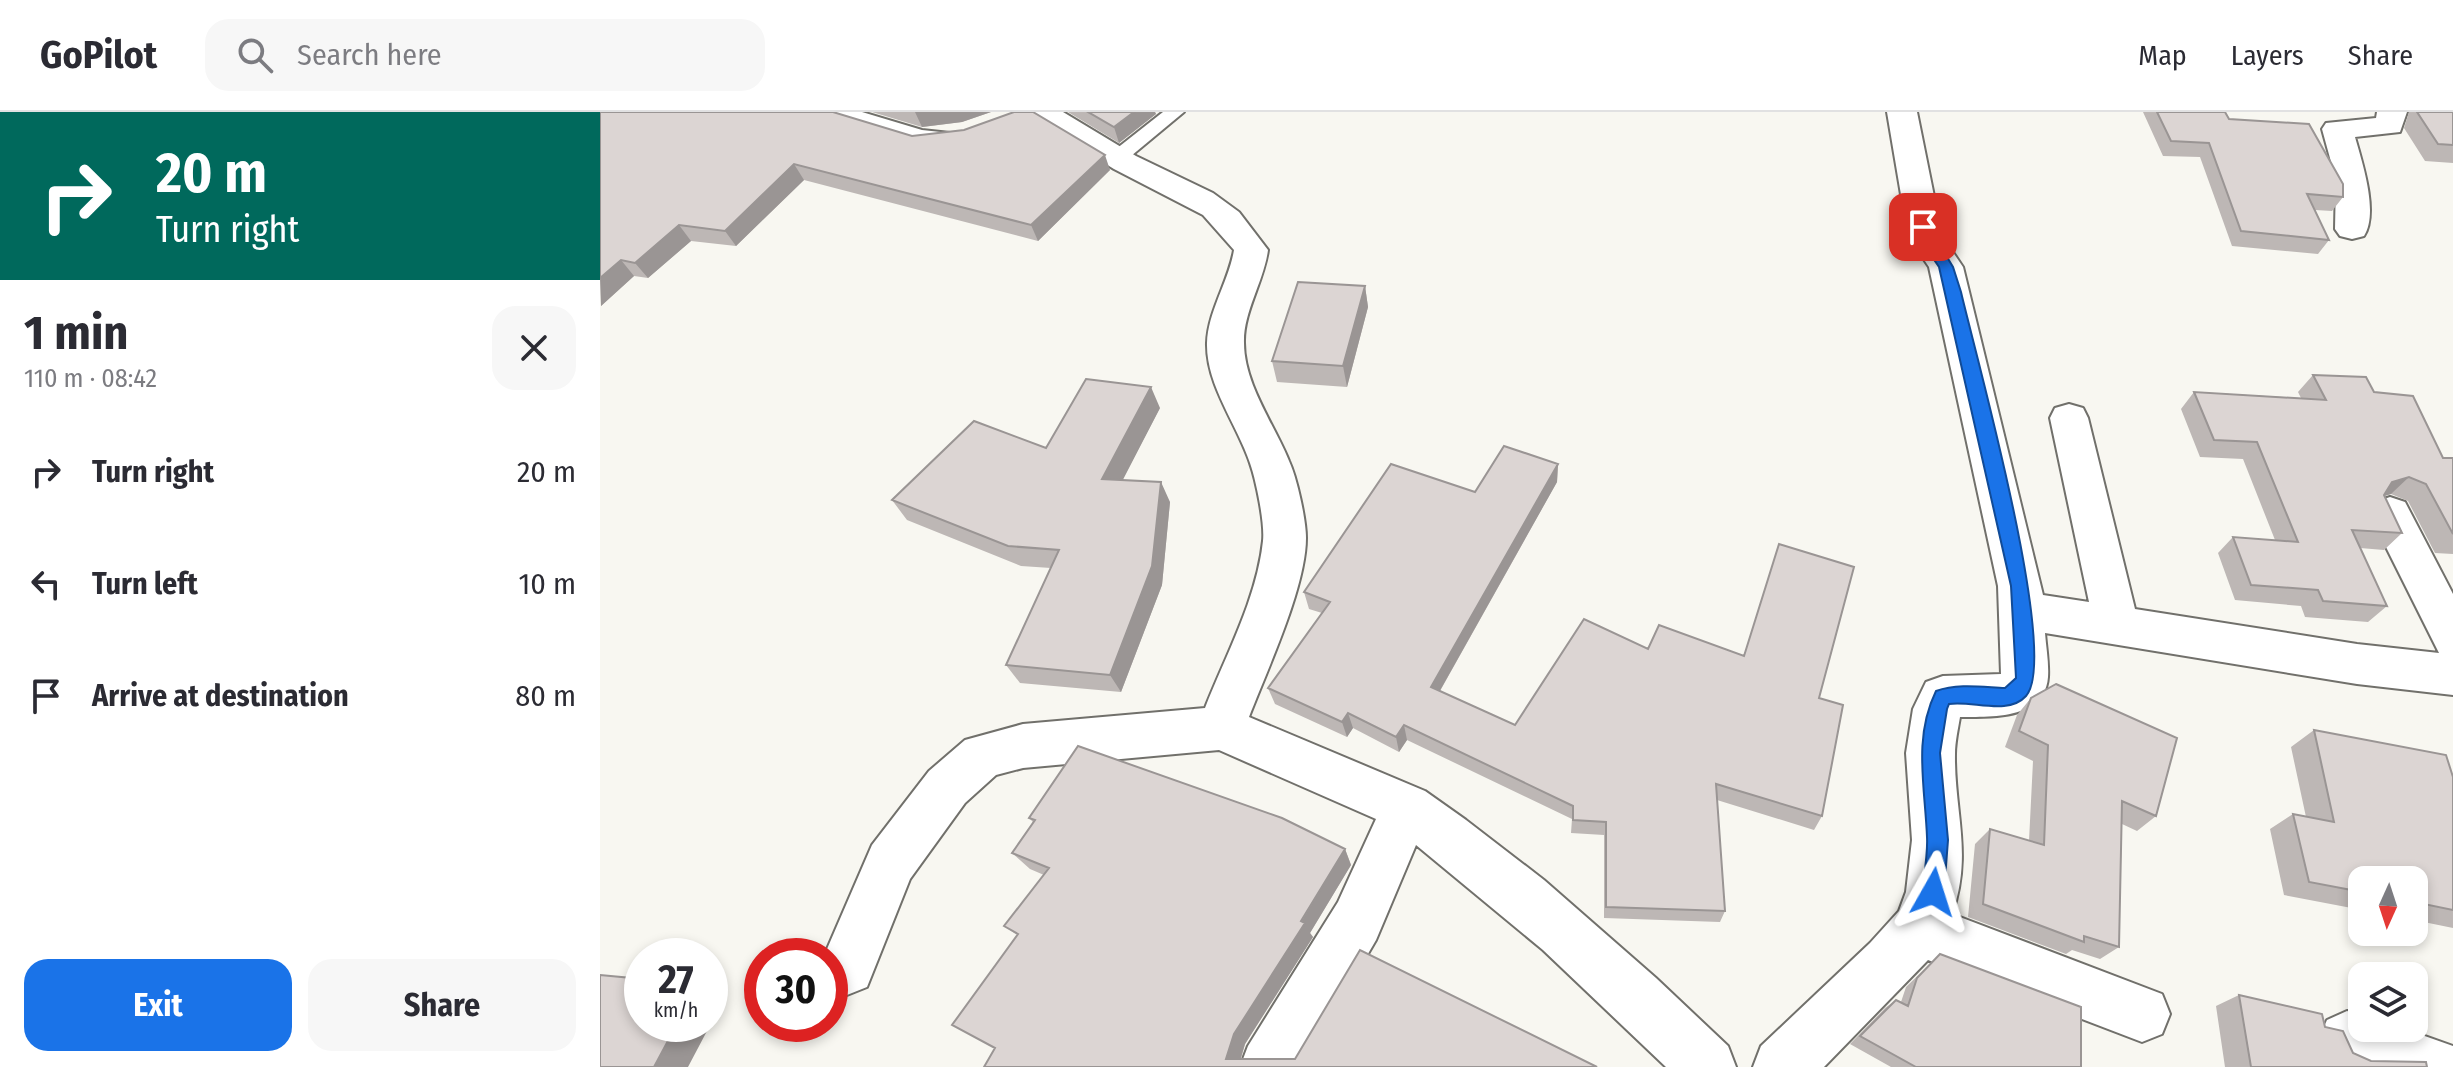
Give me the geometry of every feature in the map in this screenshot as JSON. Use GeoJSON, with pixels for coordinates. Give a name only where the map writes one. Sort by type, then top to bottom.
{"type":"FeatureCollection","features":[{"type":"Feature","properties":{"kind":"street"},"geometry":{"type":"LineString","coordinates":[[831,112],[920,139],[942,139],[970,132]]}},
{"type":"Feature","properties":{"kind":"street"},"geometry":{"type":"LineString","coordinates":[[1782,1067],[1890,963],[1919,929],[1933,892],[1938,840],[1930,753],[1937,709],[1943,697],[1958,694],[2007,697],[2018,691],[2025,680],[2021,610],[2005,513],[1953,292],[1939,253],[1925,236],[1902,112]]}},
{"type":"Feature","properties":{"kind":"street"},"geometry":{"type":"LineString","coordinates":[[2352,229],[2352,180],[2337,129],[2389,126],[2392,112]]}},
{"type":"Feature","properties":{"kind":"street"},"geometry":{"type":"LineString","coordinates":[[1028,113],[1215,207],[1229,217],[1251,250],[1248,271],[1238,293],[1225,340],[1227,366],[1271,465],[1285,537],[1280,568],[1267,607],[1221,728]]}},
{"type":"Feature","properties":{"kind":"street"},"geometry":{"type":"LineString","coordinates":[[2069,418],[2116,625]]}},
{"type":"Feature","properties":{"kind":"street"},"geometry":{"type":"LineString","coordinates":[[2390,513],[2453,639]]}},
{"type":"Feature","properties":{"kind":"street"},"geometry":{"type":"LineString","coordinates":[[2021,610],[2328,659],[2453,675]]}},
{"type":"Feature","properties":{"kind":"street"},"geometry":{"type":"LineString","coordinates":[[848,965],[890,863],[947,787],[982,756],[1023,746],[1221,728],[1407,808],[1464,848],[1615,976],[1707,1067]]}},
{"type":"Feature","properties":{"kind":"street"},"geometry":{"type":"LineString","coordinates":[[1269,1067],[1357,921],[1407,808]]}},
{"type":"Feature","properties":{"kind":"street"},"geometry":{"type":"LineString","coordinates":[[1919,929],[2142,1014]]}},
{"type":"Feature","properties":{"kind":"street"},"geometry":{"type":"LineString","coordinates":[[2347,1040],[2434,1067]]}},
{"type":"Feature","properties":{"kind":"lane"},"geometry":{"type":"LineString","coordinates":[[1118,157],[1175,112]]}},
{"type":"Feature","properties":{"kind":"building"},"geometry":{"type":"Polygon","coordinates":[[[600,112],[833,112],[912,136],[964,130],[1014,112],[1033,112],[1105,155],[1031,225],[794,164],[725,231],[679,225],[635,263],[621,260],[600,278],[600,112]]]}},
{"type":"Feature","properties":{"kind":"building"},"geometry":{"type":"Polygon","coordinates":[[[1088,112],[1134,112],[1114,127],[1088,112]]]}},
{"type":"Feature","properties":{"kind":"building"},"geometry":{"type":"Polygon","coordinates":[[[2157,112],[2225,112],[2229,119],[2309,124],[2343,184],[2343,197],[2307,194],[2329,240],[2241,231],[2209,143],[2171,141],[2157,112]]]}},
{"type":"Feature","properties":{"kind":"building"},"geometry":{"type":"Polygon","coordinates":[[[2417,112],[2453,112],[2453,145],[2438,144],[2417,112]]]}},
{"type":"Feature","properties":{"kind":"building"},"geometry":{"type":"Polygon","coordinates":[[[1298,282],[1365,286],[1343,366],[1272,361],[1298,282]]]}},
{"type":"Feature","properties":{"kind":"building"},"geometry":{"type":"Polygon","coordinates":[[[2313,375],[2366,377],[2374,392],[2413,396],[2443,458],[2453,458],[2453,534],[2426,484],[2409,477],[2392,482],[2384,495],[2402,533],[2352,530],[2387,606],[2323,601],[2318,590],[2251,585],[2233,537],[2298,542],[2257,442],[2214,440],[2194,392],[2326,400],[2313,375]]]}},
{"type":"Feature","properties":{"kind":"building"},"geometry":{"type":"Polygon","coordinates":[[[1086,379],[1151,387],[1102,479],[1161,482],[1152,566],[1110,675],[1006,665],[1059,550],[1008,546],[892,500],[974,421],[1046,448],[1086,379]]]}},
{"type":"Feature","properties":{"kind":"building"},"geometry":{"type":"Polygon","coordinates":[[[1504,446],[1558,464],[1431,687],[1515,725],[1584,619],[1648,649],[1659,625],[1744,656],[1779,544],[1854,567],[1819,698],[1843,705],[1822,816],[1716,784],[1725,911],[1606,907],[1606,822],[1573,820],[1573,806],[1404,725],[1396,737],[1348,713],[1342,722],[1268,688],[1330,602],[1304,592],[1391,464],[1475,492],[1504,446]]]}},
{"type":"Feature","properties":{"kind":"building"},"geometry":{"type":"Polygon","coordinates":[[[2056,684],[2177,738],[2156,816],[2122,801],[2119,947],[2084,936],[2084,942],[1983,904],[1990,829],[2044,845],[2048,745],[2019,731],[2031,698],[2056,684]]]}},
{"type":"Feature","properties":{"kind":"building"},"geometry":{"type":"Polygon","coordinates":[[[2314,730],[2446,755],[2453,777],[2453,910],[2428,905],[2428,866],[2348,866],[2348,889],[2309,882],[2293,814],[2334,822],[2314,730]]]}},
{"type":"Feature","properties":{"kind":"building"},"geometry":{"type":"Polygon","coordinates":[[[1078,746],[1282,818],[1345,849],[1301,921],[1305,923],[1234,1034],[1226,1059],[1295,1059],[1360,950],[1597,1067],[984,1067],[995,1048],[952,1025],[1018,934],[1004,926],[1049,868],[1012,853],[1035,820],[1029,818],[1078,746]]]}},
{"type":"Feature","properties":{"kind":"building"},"geometry":{"type":"Polygon","coordinates":[[[1940,954],[2081,1007],[2081,1067],[1916,1067],[1860,1036],[1896,1000],[1908,1006],[1917,978],[1940,954]]]}},
{"type":"Feature","properties":{"kind":"building"},"geometry":{"type":"Polygon","coordinates":[[[600,975],[624,977],[624,1042],[667,1042],[654,1067],[600,1067],[600,975]]]}},
{"type":"Feature","properties":{"kind":"building"},"geometry":{"type":"Polygon","coordinates":[[[2239,995],[2322,1014],[2325,1027],[2343,1031],[2353,1053],[2371,1061],[2426,1062],[2427,1067],[2251,1067],[2239,995]]]}},
{"type":"Feature","properties":{"kind":"route"},"geometry":{"type":"LineString","coordinates":[[1923,227],[1925,236],[1946,267],[1953,292],[2020,586],[2025,649],[2025,680],[2018,691],[2007,697],[1958,694],[1943,697],[1937,709],[1930,753],[1938,840],[1933,892]]}}]}
